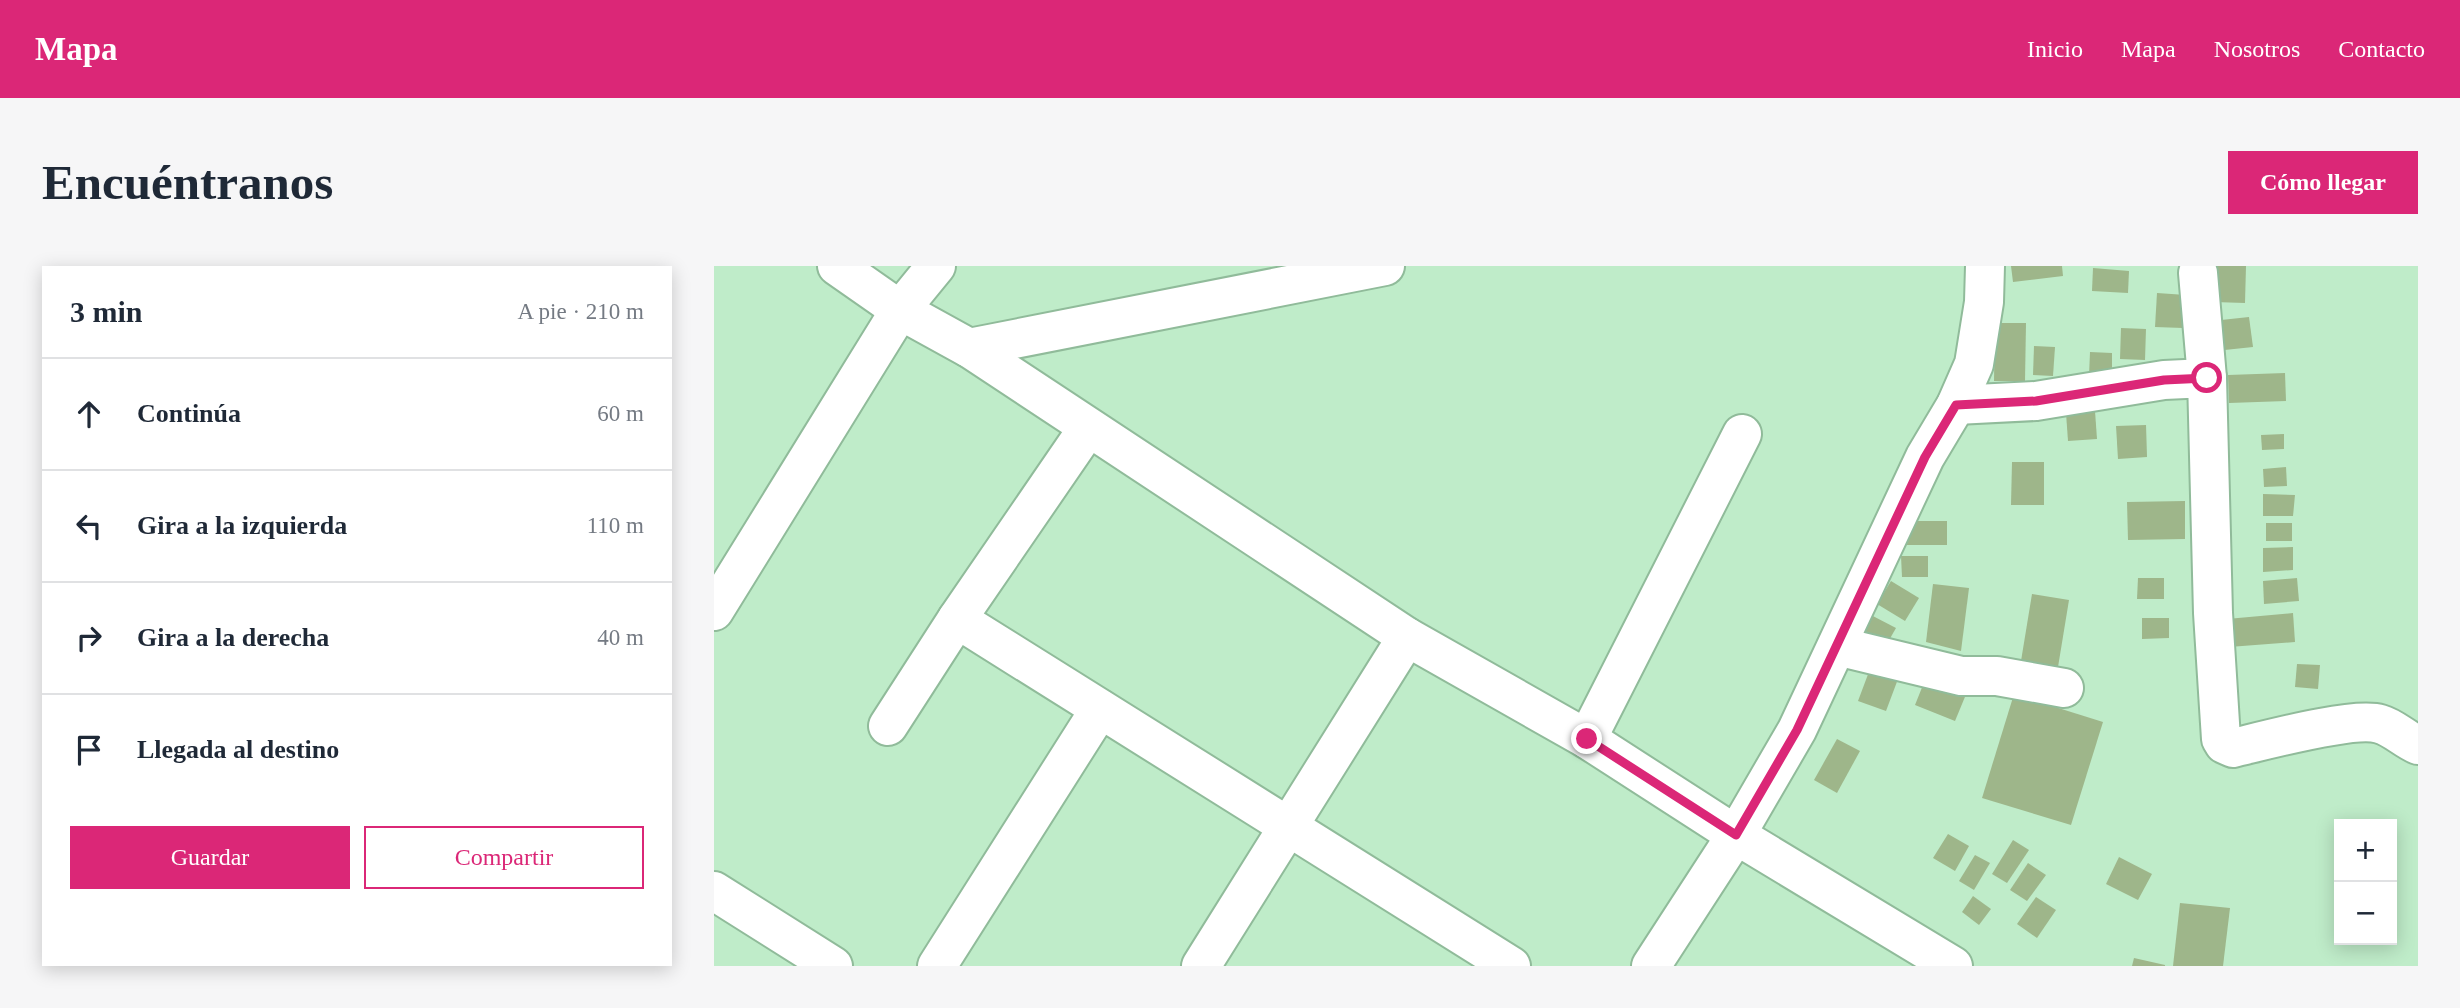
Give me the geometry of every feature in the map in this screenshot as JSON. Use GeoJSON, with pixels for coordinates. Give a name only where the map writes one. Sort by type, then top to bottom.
{"type":"FeatureCollection","features":[{"type":"Feature","properties":{"kind":"street"},"geometry":{"type":"LineString","coordinates":[[837,266],[900,310],[969,348],[1407,637],[1587,739],[1736,835],[1911,955],[1952,966]]}},
{"type":"Feature","properties":{"kind":"street"},"geometry":{"type":"LineString","coordinates":[[714,611],[900,310],[936,266]]}},
{"type":"Feature","properties":{"kind":"street"},"geometry":{"type":"LineString","coordinates":[[969,348],[1385,266]]}},
{"type":"Feature","properties":{"kind":"street"},"geometry":{"type":"LineString","coordinates":[[1651,966],[1736,835],[1797,730],[1925,457],[1956,405],[1974,364],[1984,302],[1985,266]]}},
{"type":"Feature","properties":{"kind":"street"},"geometry":{"type":"LineString","coordinates":[[2198,273],[2207,378],[2213,613],[2221,739],[2224,744],[2233,748],[2348,723],[2377,723],[2418,745]]}},
{"type":"Feature","properties":{"kind":"street"},"geometry":{"type":"LineString","coordinates":[[1956,405],[2036,401],[2164,380],[2207,378]]}},
{"type":"Feature","properties":{"kind":"street"},"geometry":{"type":"LineString","coordinates":[[888,726],[957,619],[1088,428]]}},
{"type":"Feature","properties":{"kind":"street"},"geometry":{"type":"LineString","coordinates":[[1587,739],[1742,434]]}},
{"type":"Feature","properties":{"kind":"street"},"geometry":{"type":"LineString","coordinates":[[957,619],[1511,966]]}},
{"type":"Feature","properties":{"kind":"street"},"geometry":{"type":"LineString","coordinates":[[1201,966],[1407,637]]}},
{"type":"Feature","properties":{"kind":"street"},"geometry":{"type":"LineString","coordinates":[[1837,646],[1961,676],[1997,676],[2064,688]]}},
{"type":"Feature","properties":{"kind":"street"},"geometry":{"type":"LineString","coordinates":[[937,966],[1100,709]]}},
{"type":"Feature","properties":{"kind":"street"},"geometry":{"type":"LineString","coordinates":[[714,891],[833,966]]}},
{"type":"Feature","properties":{"kind":"building"},"geometry":{"type":"Polygon","coordinates":[[[2011,266],[2062,266],[2063,276],[2013,282],[2011,266]]]}},
{"type":"Feature","properties":{"kind":"building"},"geometry":{"type":"Polygon","coordinates":[[[2215,266],[2246,266],[2245,303],[2214,302],[2215,266]]]}},
{"type":"Feature","properties":{"kind":"building"},"geometry":{"type":"Polygon","coordinates":[[[2093,268],[2129,271],[2128,293],[2092,291],[2093,268]]]}},
{"type":"Feature","properties":{"kind":"building"},"geometry":{"type":"Polygon","coordinates":[[[2157,293],[2186,295],[2183,328],[2155,327],[2157,293]]]}},
{"type":"Feature","properties":{"kind":"building"},"geometry":{"type":"Polygon","coordinates":[[[2249,317],[2253,347],[2215,351],[2212,321],[2249,317]]]}},
{"type":"Feature","properties":{"kind":"building"},"geometry":{"type":"Polygon","coordinates":[[[1995,323],[2026,323],[2025,381],[1994,381],[1995,323]]]}},
{"type":"Feature","properties":{"kind":"building"},"geometry":{"type":"Polygon","coordinates":[[[2121,328],[2146,329],[2145,360],[2120,359],[2121,328]]]}},
{"type":"Feature","properties":{"kind":"building"},"geometry":{"type":"Polygon","coordinates":[[[2034,346],[2055,347],[2053,376],[2033,375],[2034,346]]]}},
{"type":"Feature","properties":{"kind":"building"},"geometry":{"type":"Polygon","coordinates":[[[2090,352],[2112,353],[2112,376],[2089,376],[2090,352]]]}},
{"type":"Feature","properties":{"kind":"building"},"geometry":{"type":"Polygon","coordinates":[[[2285,373],[2286,401],[2229,403],[2228,375],[2285,373]]]}},
{"type":"Feature","properties":{"kind":"building"},"geometry":{"type":"Polygon","coordinates":[[[2095,411],[2097,439],[2068,441],[2066,413],[2095,411]]]}},
{"type":"Feature","properties":{"kind":"building"},"geometry":{"type":"Polygon","coordinates":[[[2146,425],[2147,457],[2118,459],[2116,426],[2146,425]]]}},
{"type":"Feature","properties":{"kind":"building"},"geometry":{"type":"Polygon","coordinates":[[[2284,434],[2284,449],[2262,450],[2261,435],[2284,434]]]}},
{"type":"Feature","properties":{"kind":"building"},"geometry":{"type":"Polygon","coordinates":[[[2012,462],[2044,462],[2044,505],[2011,505],[2012,462]]]}},
{"type":"Feature","properties":{"kind":"building"},"geometry":{"type":"Polygon","coordinates":[[[2286,467],[2287,486],[2264,487],[2263,469],[2286,467]]]}},
{"type":"Feature","properties":{"kind":"building"},"geometry":{"type":"Polygon","coordinates":[[[2263,494],[2295,495],[2293,516],[2263,516],[2263,494]]]}},
{"type":"Feature","properties":{"kind":"building"},"geometry":{"type":"Polygon","coordinates":[[[2185,501],[2185,539],[2128,540],[2127,502],[2185,501]]]}},
{"type":"Feature","properties":{"kind":"building"},"geometry":{"type":"Polygon","coordinates":[[[1906,521],[1947,521],[1947,545],[1906,545],[1906,521]]]}},
{"type":"Feature","properties":{"kind":"building"},"geometry":{"type":"Polygon","coordinates":[[[2266,523],[2292,523],[2292,541],[2266,541],[2266,523]]]}},
{"type":"Feature","properties":{"kind":"building"},"geometry":{"type":"Polygon","coordinates":[[[2293,547],[2293,570],[2263,572],[2263,548],[2293,547]]]}},
{"type":"Feature","properties":{"kind":"building"},"geometry":{"type":"Polygon","coordinates":[[[1901,556],[1928,556],[1928,577],[1902,577],[1901,556]]]}},
{"type":"Feature","properties":{"kind":"building"},"geometry":{"type":"Polygon","coordinates":[[[2138,578],[2164,578],[2164,599],[2137,599],[2138,578]]]}},
{"type":"Feature","properties":{"kind":"building"},"geometry":{"type":"Polygon","coordinates":[[[2297,578],[2299,601],[2264,604],[2263,581],[2297,578]]]}},
{"type":"Feature","properties":{"kind":"building"},"geometry":{"type":"Polygon","coordinates":[[[1891,581],[1919,598],[1905,621],[1877,604],[1891,581]]]}},
{"type":"Feature","properties":{"kind":"building"},"geometry":{"type":"Polygon","coordinates":[[[1933,584],[1969,588],[1961,651],[1926,642],[1933,584]]]}},
{"type":"Feature","properties":{"kind":"building"},"geometry":{"type":"Polygon","coordinates":[[[2032,594],[2069,600],[2058,667],[2021,661],[2032,594]]]}},
{"type":"Feature","properties":{"kind":"building"},"geometry":{"type":"Polygon","coordinates":[[[2293,613],[2295,642],[2229,647],[2227,619],[2293,613]]]}},
{"type":"Feature","properties":{"kind":"building"},"geometry":{"type":"Polygon","coordinates":[[[1869,614],[1896,628],[1884,649],[1858,635],[1869,614]]]}},
{"type":"Feature","properties":{"kind":"building"},"geometry":{"type":"Polygon","coordinates":[[[2142,618],[2169,618],[2169,638],[2142,639],[2142,618]]]}},
{"type":"Feature","properties":{"kind":"building"},"geometry":{"type":"Polygon","coordinates":[[[2297,664],[2320,665],[2318,689],[2295,687],[2297,664]]]}},
{"type":"Feature","properties":{"kind":"building"},"geometry":{"type":"Polygon","coordinates":[[[1870,669],[1898,679],[1886,711],[1858,701],[1870,669]]]}},
{"type":"Feature","properties":{"kind":"building"},"geometry":{"type":"Polygon","coordinates":[[[1927,675],[1967,692],[1955,721],[1915,705],[1927,675]]]}},
{"type":"Feature","properties":{"kind":"building"},"geometry":{"type":"Polygon","coordinates":[[[2014,694],[2103,722],[2071,825],[1982,798],[2014,694]]]}},
{"type":"Feature","properties":{"kind":"building"},"geometry":{"type":"Polygon","coordinates":[[[1837,739],[1860,751],[1837,793],[1814,780],[1837,739]]]}},
{"type":"Feature","properties":{"kind":"building"},"geometry":{"type":"Polygon","coordinates":[[[1948,834],[1969,846],[1955,871],[1933,858],[1948,834]]]}},
{"type":"Feature","properties":{"kind":"building"},"geometry":{"type":"Polygon","coordinates":[[[2013,840],[2029,850],[2007,883],[1992,874],[2013,840]]]}},
{"type":"Feature","properties":{"kind":"building"},"geometry":{"type":"Polygon","coordinates":[[[1975,855],[1990,863],[1974,890],[1959,881],[1975,855]]]}},
{"type":"Feature","properties":{"kind":"building"},"geometry":{"type":"Polygon","coordinates":[[[2119,857],[2152,874],[2138,900],[2106,884],[2119,857]]]}},
{"type":"Feature","properties":{"kind":"building"},"geometry":{"type":"Polygon","coordinates":[[[2028,863],[2046,875],[2027,901],[2010,890],[2028,863]]]}},
{"type":"Feature","properties":{"kind":"building"},"geometry":{"type":"Polygon","coordinates":[[[1973,896],[1991,909],[1979,925],[1962,912],[1973,896]]]}},
{"type":"Feature","properties":{"kind":"building"},"geometry":{"type":"Polygon","coordinates":[[[2036,897],[2056,910],[2037,938],[2017,924],[2036,897]]]}},
{"type":"Feature","properties":{"kind":"building"},"geometry":{"type":"Polygon","coordinates":[[[2180,903],[2230,908],[2223,966],[2173,966],[2180,903]]]}},
{"type":"Feature","properties":{"kind":"building"},"geometry":{"type":"Polygon","coordinates":[[[2134,958],[2165,965],[2165,966],[2132,966],[2134,958]]]}},
{"type":"Feature","properties":{"kind":"route"},"geometry":{"type":"LineString","coordinates":[[1587,739],[1736,835],[1797,730],[1925,457],[1956,405],[2036,401],[2164,380],[2207,378]]}}]}
